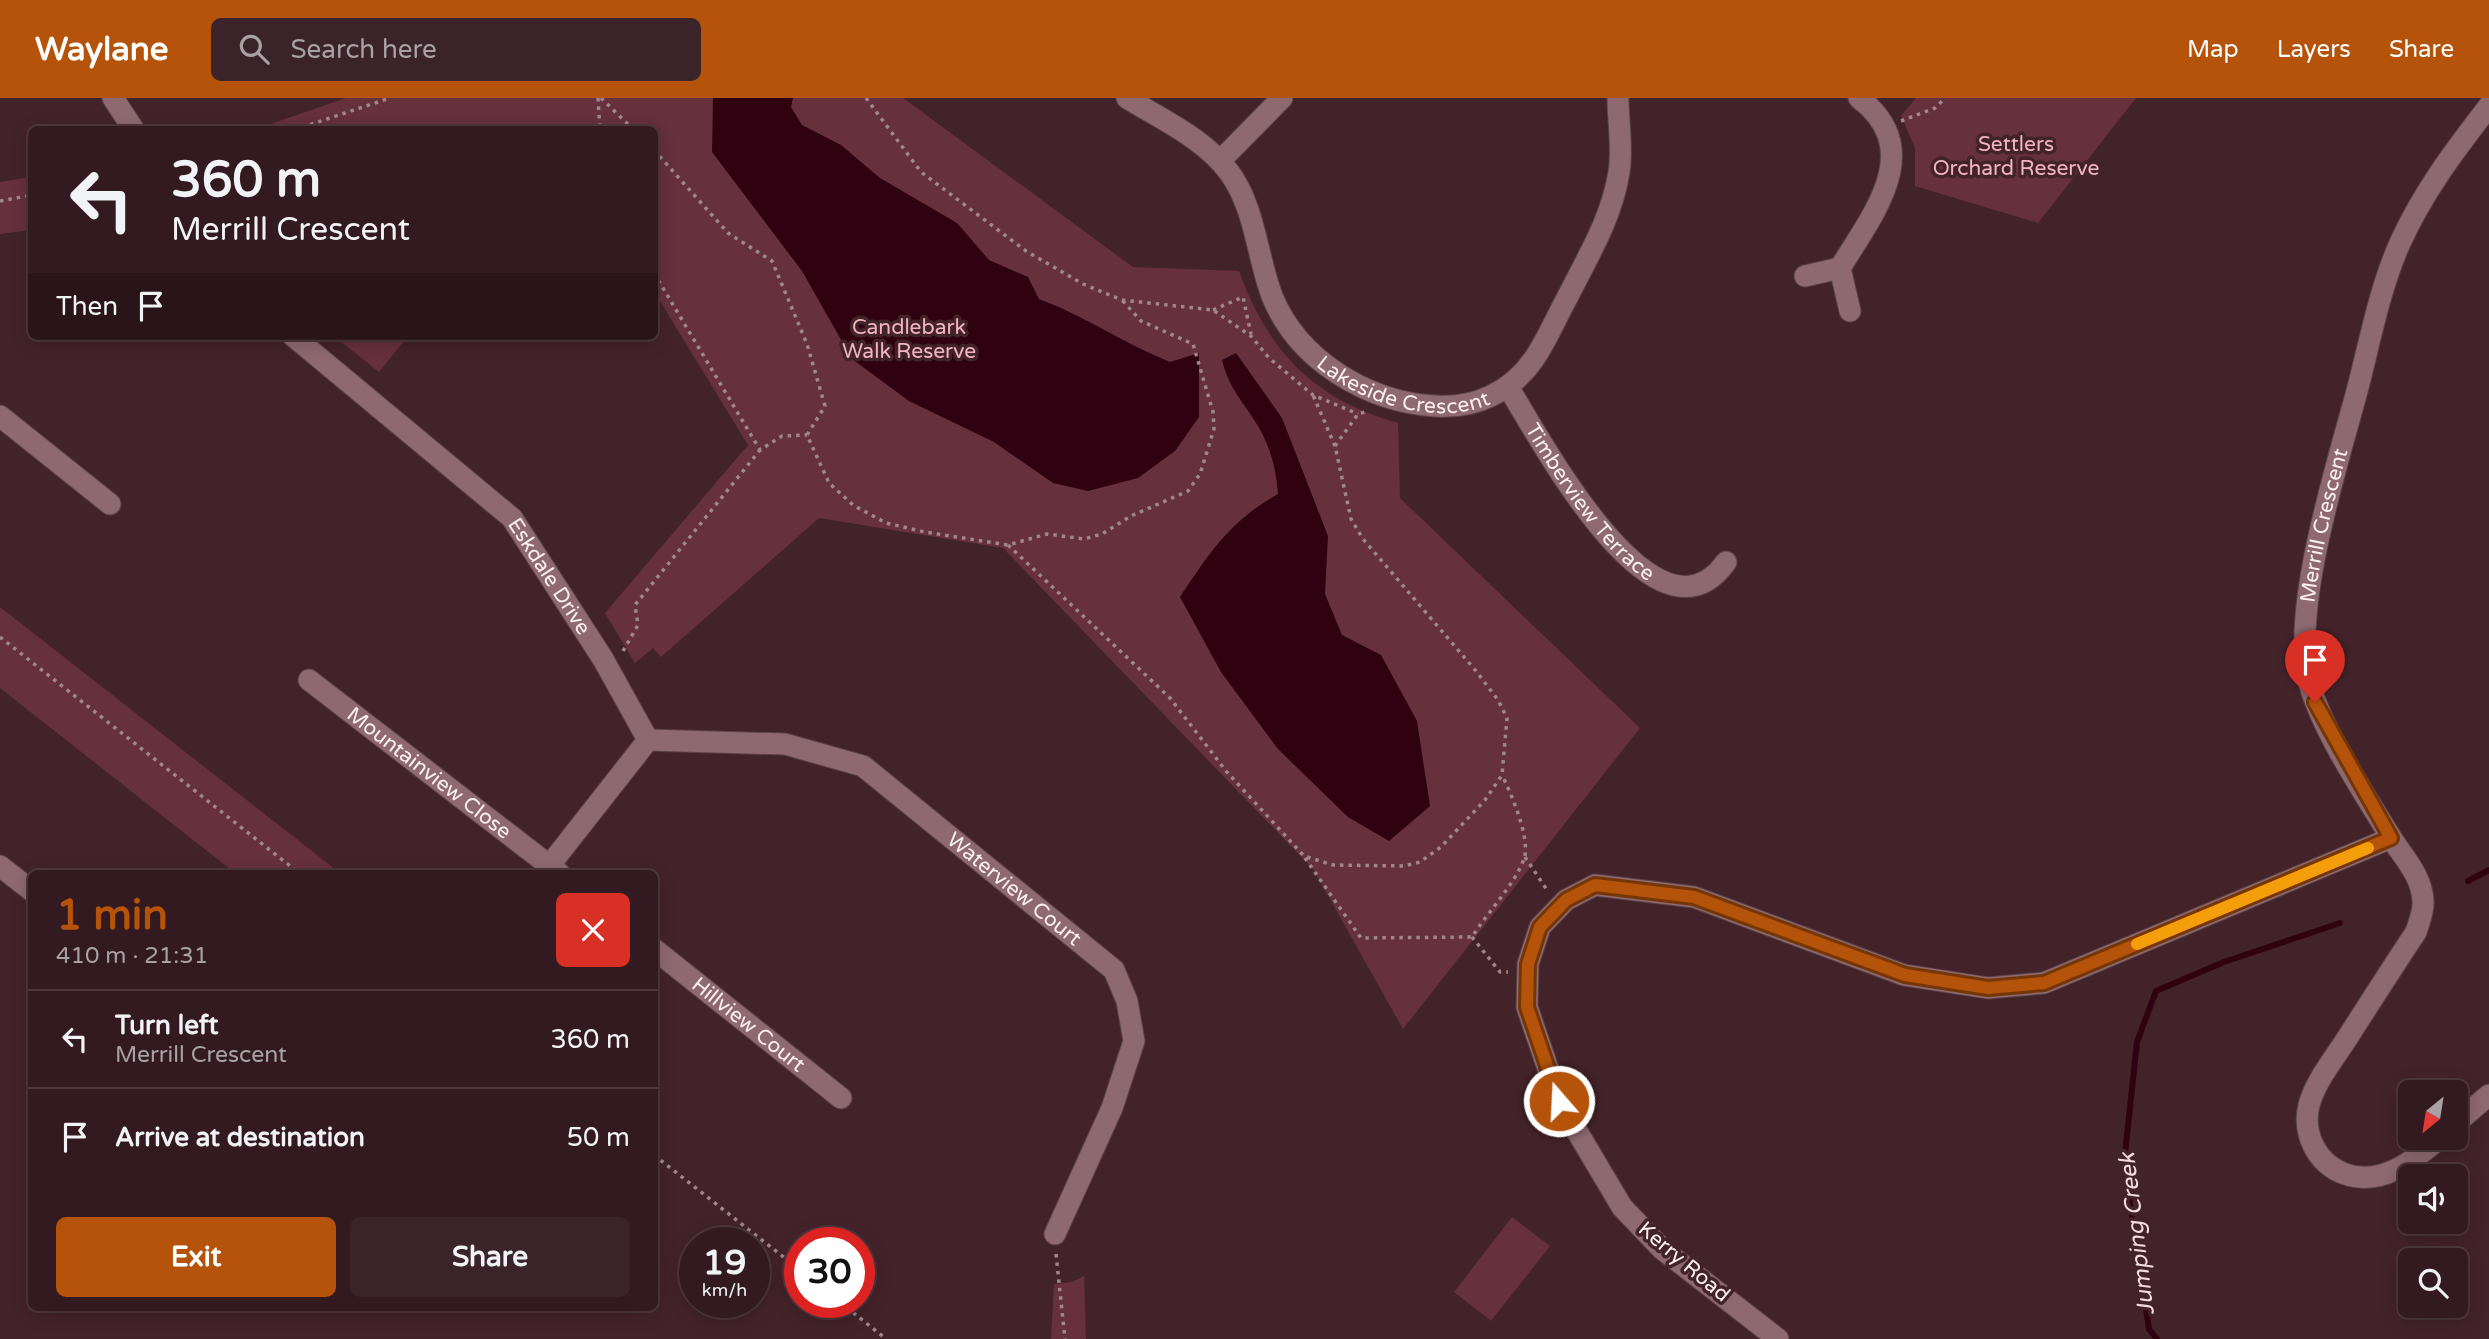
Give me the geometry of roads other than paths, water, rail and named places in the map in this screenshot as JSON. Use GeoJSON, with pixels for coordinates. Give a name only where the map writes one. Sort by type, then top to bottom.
{"type":"FeatureCollection","features":[{"type":"Feature","properties":{"kind":"street"},"geometry":{"type":"LineString","coordinates":[[113,98],[131,126]]}},
{"type":"Feature","properties":{"kind":"street","name":"Lakeside Crescent"},"geometry":{"type":"LineString","coordinates":[[1127,98],[1220,161],[1242,193],[1272,296],[1292,331],[1336,372],[1356,385],[1427,406],[1461,405],[1486,398],[1508,387],[1539,353],[1609,212],[1620,169],[1618,98]]}},
{"type":"Feature","properties":{"kind":"street"},"geometry":{"type":"LineString","coordinates":[[1220,161],[1282,98]]}},
{"type":"Feature","properties":{"kind":"street"},"geometry":{"type":"LineString","coordinates":[[1850,311],[1840,268],[1887,191],[1891,142],[1886,127],[1873,108],[1859,98]]}},
{"type":"Feature","properties":{"kind":"street","name":"Merrill Crescent"},"geometry":{"type":"LineString","coordinates":[[2423,1150],[2389,1173],[2365,1178],[2340,1172],[2329,1166],[2320,1157],[2308,1133],[2307,1115],[2312,1097],[2416,932],[2423,901],[2415,873],[2391,838],[2329,729],[2309,684],[2304,633],[2310,587],[2340,456],[2385,282],[2398,246],[2431,184],[2489,106]]}},
{"type":"Feature","properties":{"kind":"street"},"geometry":{"type":"LineString","coordinates":[[1805,276],[1840,268]]}},
{"type":"Feature","properties":{"kind":"street","name":"Eskdale Drive"},"geometry":{"type":"LineString","coordinates":[[298,340],[512,518],[603,659],[649,740]]}},
{"type":"Feature","properties":{"kind":"street","name":"Timberview Terrace"},"geometry":{"type":"LineString","coordinates":[[1508,387],[1586,508],[1620,552],[1633,563],[1671,584],[1689,588],[1707,583],[1726,562]]}},
{"type":"Feature","properties":{"kind":"street"},"geometry":{"type":"LineString","coordinates":[[0,416],[110,504]]}},
{"type":"Feature","properties":{"kind":"street","name":"Mountainview Close"},"geometry":{"type":"LineString","coordinates":[[309,680],[554,869]]}},
{"type":"Feature","properties":{"kind":"street"},"geometry":{"type":"LineString","coordinates":[[554,869],[649,740]]}},
{"type":"Feature","properties":{"kind":"street","name":"Waterview Court"},"geometry":{"type":"LineString","coordinates":[[649,740],[785,744],[863,766],[1114,970],[1127,1001],[1134,1041],[1112,1108],[1055,1234]]}},
{"type":"Feature","properties":{"kind":"street","name":"Kerry Road"},"geometry":{"type":"LineString","coordinates":[[1778,1339],[1662,1249],[1622,1208],[1559,1101],[1527,1007],[1528,973],[1540,927],[1566,900],[1595,885],[1694,897],[1905,975],[1988,988],[2044,983],[2391,838]]}},
{"type":"Feature","properties":{"kind":"street"},"geometry":{"type":"LineString","coordinates":[[0,866],[28,888]]}},
{"type":"Feature","properties":{"kind":"street","name":"Hillview Court"},"geometry":{"type":"LineString","coordinates":[[658,952],[841,1098]]}},
{"type":"Feature","properties":{"kind":"street"},"geometry":{"type":"LineString","coordinates":[[2468,1113],[2489,1095]]}},
{"type":"Feature","properties":{"kind":"waterway","name":"Jumping Creek"},"geometry":{"type":"LineString","coordinates":[[2468,881],[2489,870]]}},
{"type":"Feature","properties":{"kind":"waterway","name":"Jumping Creek"},"geometry":{"type":"LineString","coordinates":[[2157,1339],[2149,1329],[2124,1163],[2137,1042],[2156,991],[2224,962],[2340,923]]}},
{"type":"Feature","properties":{"kind":"park label","name":"Settlers Orchard Reserve"},"geometry":{"type":"Point","coordinates":[2016,156]}},
{"type":"Feature","properties":{"kind":"park label","name":"Candlebark Walk Reserve"},"geometry":{"type":"Point","coordinates":[909,339]}}]}
